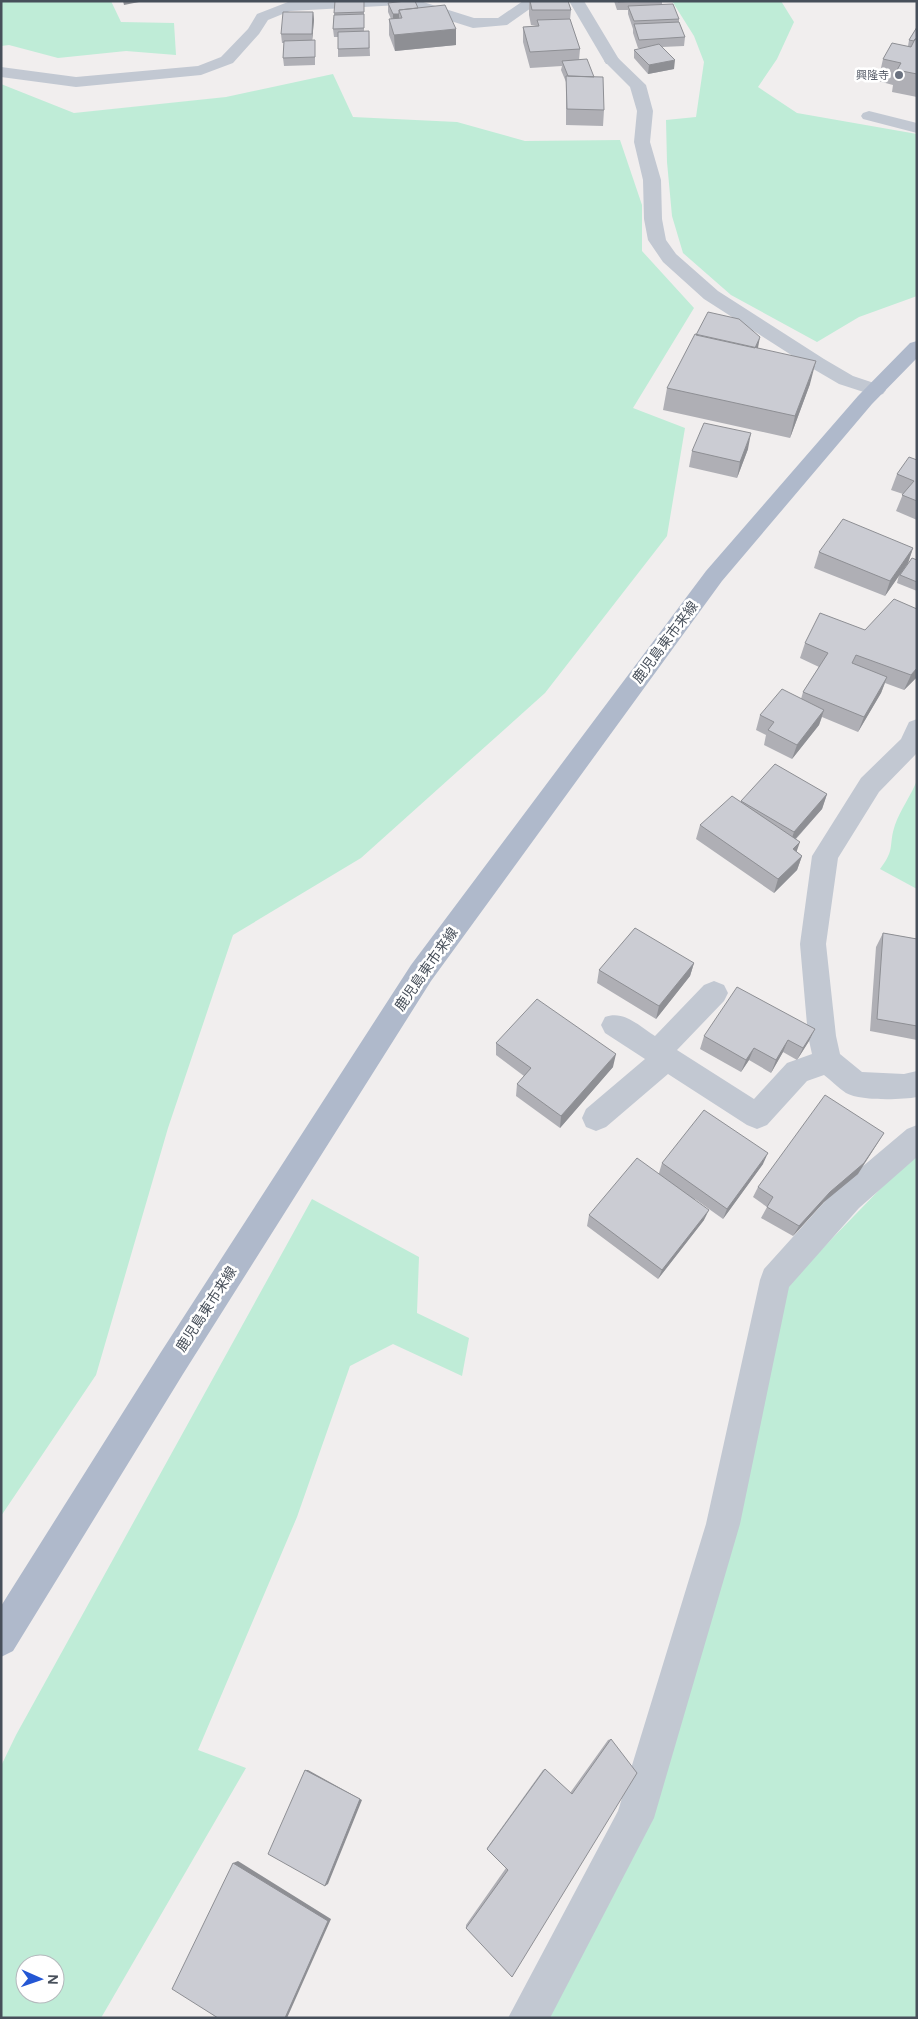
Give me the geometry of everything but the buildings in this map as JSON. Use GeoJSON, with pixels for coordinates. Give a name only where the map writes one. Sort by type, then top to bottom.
{"type":"FeatureCollection","features":[{"type":"Feature","properties":{"kind":"main road","name":"鹿児島東市来線"},"geometry":{"type":"LineString","coordinates":[[1,1639],[172,1363],[421,972],[714,576],[876,390],[917,347]]}},
{"type":"Feature","properties":{"kind":"street"},"geometry":{"type":"LineString","coordinates":[[1,72],[76,82],[201,70],[227,60],[254,32],[262,17],[288,7],[397,1]]}},
{"type":"Feature","properties":{"kind":"street"},"geometry":{"type":"LineString","coordinates":[[404,1],[473,23],[502,22],[534,1]]}},
{"type":"Feature","properties":{"kind":"street"},"geometry":{"type":"LineString","coordinates":[[576,1],[612,61],[638,85],[645,111],[642,142],[652,180],[654,226],[657,240],[669,258],[711,295],[817,363],[846,380],[876,390]]}},
{"type":"Feature","properties":{"kind":"street"},"geometry":{"type":"LineString","coordinates":[[917,728],[912,743],[870,785],[825,856],[814,944],[822,1036],[828,1061],[856,1084],[904,1087],[917,1084]]}},
{"type":"Feature","properties":{"kind":"street"},"geometry":{"type":"LineString","coordinates":[[596,1118],[661,1055],[714,993]]}},
{"type":"Feature","properties":{"kind":"street"},"geometry":{"type":"LineString","coordinates":[[615,1025],[757,1116],[797,1072],[828,1061]]}},
{"type":"Feature","properties":{"kind":"street"},"geometry":{"type":"LineString","coordinates":[[528,2018],[636,1818],[723,1524],[776,1280],[848,1198],[917,1138]]}},
{"type":"Feature","properties":{"kind":"lane"},"geometry":{"type":"LineString","coordinates":[[869,116],[917,128]]}},
{"type":"Feature","properties":{"kind":"green space"},"geometry":{"type":"Polygon","coordinates":[[[1,1],[111,1],[121,22],[174,23],[176,55],[126,51],[58,58],[9,45],[1,46],[1,1]]]}},
{"type":"Feature","properties":{"kind":"green space"},"geometry":{"type":"Polygon","coordinates":[[[672,1],[781,1],[794,22],[777,59],[758,87],[797,113],[917,134],[917,296],[859,317],[817,342],[731,295],[683,253],[672,216],[667,162],[666,120],[696,117],[704,62],[694,36],[672,1]]]}},
{"type":"Feature","properties":{"kind":"green space"},"geometry":{"type":"Polygon","coordinates":[[[333,74],[353,117],[457,122],[525,141],[620,140],[642,205],[642,251],[694,308],[633,408],[685,428],[667,536],[545,693],[361,858],[233,935],[168,1128],[96,1375],[1,1516],[1,84],[74,113],[226,97],[333,74]]]}},
{"type":"Feature","properties":{"kind":"green space"},"geometry":{"type":"Polygon","coordinates":[[[917,780],[917,889],[880,869],[890,851],[897,819],[917,780]]]}},
{"type":"Feature","properties":{"kind":"green space"},"geometry":{"type":"Polygon","coordinates":[[[917,1156],[917,2018],[544,2018],[652,1811],[786,1286],[886,1183],[917,1156]]]}},
{"type":"Feature","properties":{"kind":"green space"},"geometry":{"type":"Polygon","coordinates":[[[312,1199],[419,1257],[417,1313],[469,1338],[462,1376],[393,1344],[350,1366],[297,1517],[198,1750],[246,1768],[101,2018],[1,2018],[1,1766],[16,1735],[312,1199]]]}},
{"type":"Feature","properties":{"kind":"place","name":"興隆寺"},"geometry":{"type":"Point","coordinates":[899,75]}}]}
